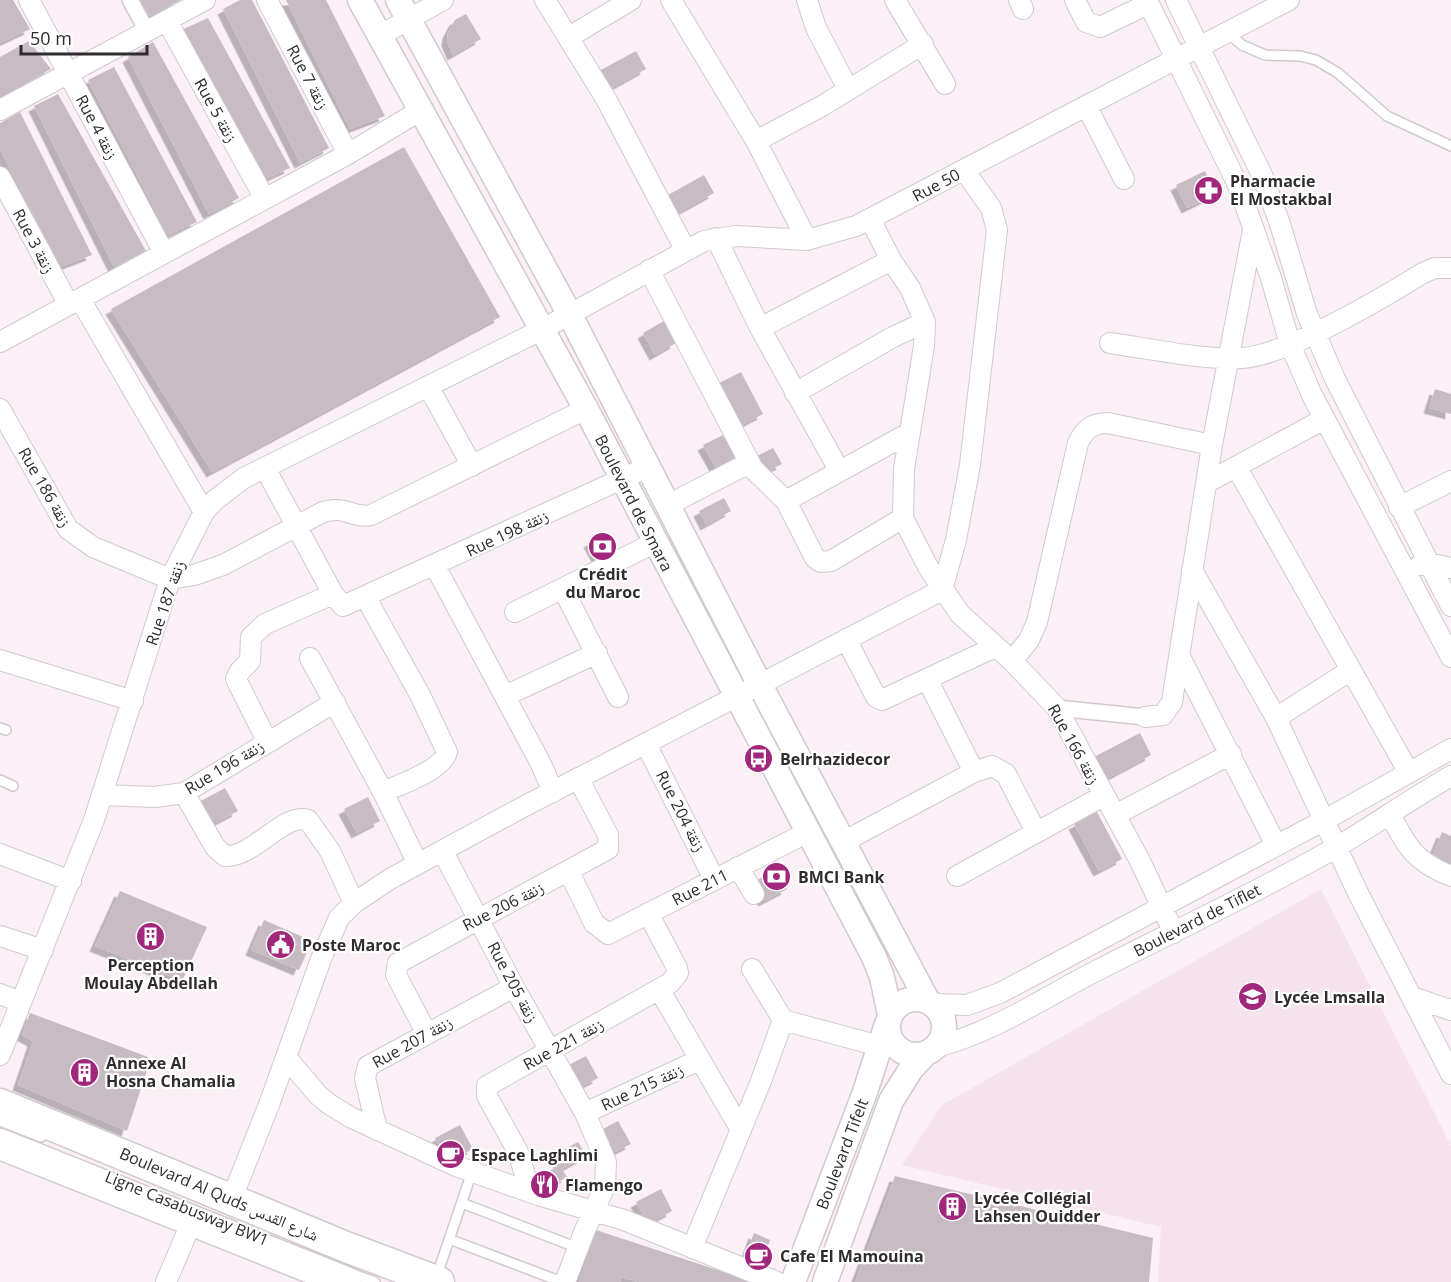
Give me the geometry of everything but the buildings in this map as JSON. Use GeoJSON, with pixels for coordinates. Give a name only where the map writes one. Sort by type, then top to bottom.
{"type":"FeatureCollection","features":[{"type":"Feature","properties":{"kind":"main road","name":"Boulevard Al Quds شارع القدس"},"geometry":{"type":"LineString","coordinates":[[0,1104],[346,1247],[437,1281]]}},
{"type":"Feature","properties":{"kind":"main road","name":"Boulevard Al Quds شارع القدس"},"geometry":{"type":"LineString","coordinates":[[0,1144],[192,1221],[353,1274]]}},
{"type":"Feature","properties":{"kind":"street","name":"Rue 4 زنقة"},"geometry":{"type":"LineString","coordinates":[[29,0],[164,253]]}},
{"type":"Feature","properties":{"kind":"street"},"geometry":{"type":"LineString","coordinates":[[130,0],[147,32]]}},
{"type":"Feature","properties":{"kind":"street"},"geometry":{"type":"LineString","coordinates":[[0,110],[206,0]]}},
{"type":"Feature","properties":{"kind":"street","name":"Rue 7 زنقة"},"geometry":{"type":"LineString","coordinates":[[267,0],[348,154]]}},
{"type":"Feature","properties":{"kind":"street","name":"Boulevard de Smara"},"geometry":{"type":"LineString","coordinates":[[360,0],[586,409],[654,543],[874,957],[882,977],[888,1032]]}},
{"type":"Feature","properties":{"kind":"street"},"geometry":{"type":"LineString","coordinates":[[379,36],[404,10],[443,0]]}},
{"type":"Feature","properties":{"kind":"street"},"geometry":{"type":"LineString","coordinates":[[545,0],[631,144],[685,249]]}},
{"type":"Feature","properties":{"kind":"street"},"geometry":{"type":"LineString","coordinates":[[569,37],[631,0]]}},
{"type":"Feature","properties":{"kind":"street"},"geometry":{"type":"LineString","coordinates":[[671,0],[756,141],[807,240]]}},
{"type":"Feature","properties":{"kind":"street"},"geometry":{"type":"LineString","coordinates":[[807,0],[816,28],[848,89]]}},
{"type":"Feature","properties":{"kind":"street"},"geometry":{"type":"LineString","coordinates":[[895,0],[945,84]]}},
{"type":"Feature","properties":{"kind":"street"},"geometry":{"type":"LineString","coordinates":[[1075,0],[1086,22],[1100,27],[1148,2],[1238,185],[1290,344],[1324,420],[1451,657]]}},
{"type":"Feature","properties":{"kind":"street"},"geometry":{"type":"LineString","coordinates":[[1176,0],[1201,47],[1272,200],[1315,333],[1348,408],[1451,606]]}},
{"type":"Feature","properties":{"kind":"street","name":"Rue 50"},"geometry":{"type":"LineString","coordinates":[[570,315],[685,249],[716,238],[807,240],[841,232],[1087,107],[1289,0]]}},
{"type":"Feature","properties":{"kind":"street","name":"Boulevard de Smara"},"geometry":{"type":"LineString","coordinates":[[404,10],[570,315],[760,685],[930,1002]]}},
{"type":"Feature","properties":{"kind":"street","name":"Rue 5 زنقة"},"geometry":{"type":"LineString","coordinates":[[167,21],[265,199]]}},
{"type":"Feature","properties":{"kind":"street"},"geometry":{"type":"LineString","coordinates":[[756,141],[803,117],[923,45]]}},
{"type":"Feature","properties":{"kind":"street"},"geometry":{"type":"LineString","coordinates":[[1087,107],[1124,179]]}},
{"type":"Feature","properties":{"kind":"street"},"geometry":{"type":"LineString","coordinates":[[0,342],[348,154],[421,110]]}},
{"type":"Feature","properties":{"kind":"street"},"geometry":{"type":"LineString","coordinates":[[232,1198],[334,928],[354,903],[418,864],[578,778],[942,590],[956,540],[970,465],[997,230],[991,208],[964,170]]}},
{"type":"Feature","properties":{"kind":"street","name":"Rue 3 زنقة"},"geometry":{"type":"LineString","coordinates":[[0,177],[204,512]]}},
{"type":"Feature","properties":{"kind":"street"},"geometry":{"type":"LineString","coordinates":[[650,270],[749,463],[758,476],[786,501],[812,554],[821,562],[831,561],[903,518],[904,469],[924,346],[924,322],[910,288],[891,260],[870,219]]}},
{"type":"Feature","properties":{"kind":"street"},"geometry":{"type":"LineString","coordinates":[[1057,708],[1158,717],[1167,712],[1172,702],[1212,445],[1253,227]]}},
{"type":"Feature","properties":{"kind":"street"},"geometry":{"type":"LineString","coordinates":[[716,238],[760,328],[839,470]]}},
{"type":"Feature","properties":{"kind":"street"},"geometry":{"type":"LineString","coordinates":[[760,328],[891,260]]}},
{"type":"Feature","properties":{"kind":"street"},"geometry":{"type":"LineString","coordinates":[[1110,343],[1227,358],[1263,355],[1315,333],[1423,273],[1435,268],[1451,268]]}},
{"type":"Feature","properties":{"kind":"street","name":"Rue 187 زنقة"},"geometry":{"type":"LineString","coordinates":[[0,1054],[71,881],[103,795],[171,579],[204,512],[227,490],[265,468],[570,315]]}},
{"type":"Feature","properties":{"kind":"street"},"geometry":{"type":"LineString","coordinates":[[795,393],[893,337],[924,322]]}},
{"type":"Feature","properties":{"kind":"street"},"geometry":{"type":"LineString","coordinates":[[428,386],[472,466]]}},
{"type":"Feature","properties":{"kind":"street","name":"Rue 186 زنقة"},"geometry":{"type":"LineString","coordinates":[[0,409],[68,529],[93,547],[171,579]]}},
{"type":"Feature","properties":{"kind":"street"},"geometry":{"type":"LineString","coordinates":[[171,579],[216,568],[323,512],[337,509],[360,517],[371,515],[586,409]]}},
{"type":"Feature","properties":{"kind":"street"},"geometry":{"type":"LineString","coordinates":[[1206,483],[1324,420]]}},
{"type":"Feature","properties":{"kind":"street"},"geometry":{"type":"LineString","coordinates":[[1012,661],[1029,640],[1037,622],[1078,443],[1086,429],[1094,424],[1108,423],[1212,445]]}},
{"type":"Feature","properties":{"kind":"street"},"geometry":{"type":"LineString","coordinates":[[786,501],[909,433]]}},
{"type":"Feature","properties":{"kind":"street"},"geometry":{"type":"LineString","coordinates":[[668,506],[749,463]]}},
{"type":"Feature","properties":{"kind":"street","name":"Rue 198 زنقة"},"geometry":{"type":"LineString","coordinates":[[267,741],[238,686],[237,675],[250,661],[249,642],[257,629],[336,599],[346,606],[366,598],[648,466]]}},
{"type":"Feature","properties":{"kind":"street"},"geometry":{"type":"LineString","coordinates":[[265,468],[336,599]]}},
{"type":"Feature","properties":{"kind":"street"},"geometry":{"type":"LineString","coordinates":[[1237,468],[1408,771]]}},
{"type":"Feature","properties":{"kind":"street"},"geometry":{"type":"LineString","coordinates":[[1399,507],[1451,481]]}},
{"type":"Feature","properties":{"kind":"street","name":"Rue 166 زنقة"},"geometry":{"type":"LineString","coordinates":[[903,518],[918,550],[942,590],[966,619],[1012,661],[1057,708],[1162,904],[1174,933]]}},
{"type":"Feature","properties":{"kind":"street"},"geometry":{"type":"LineString","coordinates":[[515,612],[654,543]]}},
{"type":"Feature","properties":{"kind":"street"},"geometry":{"type":"LineString","coordinates":[[1404,572],[1428,563],[1451,568]]}},
{"type":"Feature","properties":{"kind":"street"},"geometry":{"type":"LineString","coordinates":[[435,566],[505,696],[553,792]]}},
{"type":"Feature","properties":{"kind":"street"},"geometry":{"type":"LineString","coordinates":[[1192,570],[1276,718],[1336,847],[1451,1074]]}},
{"type":"Feature","properties":{"kind":"street"},"geometry":{"type":"LineString","coordinates":[[563,589],[618,697]]}},
{"type":"Feature","properties":{"kind":"street"},"geometry":{"type":"LineString","coordinates":[[366,598],[438,729],[447,752],[445,759],[434,767],[383,792]]}},
{"type":"Feature","properties":{"kind":"street"},"geometry":{"type":"LineString","coordinates":[[846,639],[879,700],[887,699],[995,647]]}},
{"type":"Feature","properties":{"kind":"street"},"geometry":{"type":"LineString","coordinates":[[505,696],[597,653]]}},
{"type":"Feature","properties":{"kind":"street"},"geometry":{"type":"LineString","coordinates":[[1180,657],[1276,845]]}},
{"type":"Feature","properties":{"kind":"street"},"geometry":{"type":"LineString","coordinates":[[310,658],[383,792],[418,864]]}},
{"type":"Feature","properties":{"kind":"street"},"geometry":{"type":"LineString","coordinates":[[0,660],[133,702]]}},
{"type":"Feature","properties":{"kind":"street"},"geometry":{"type":"LineString","coordinates":[[1276,718],[1351,670]]}},
{"type":"Feature","properties":{"kind":"street"},"geometry":{"type":"LineString","coordinates":[[927,679],[974,772]]}},
{"type":"Feature","properties":{"kind":"street","name":"Rue 196 زنقة"},"geometry":{"type":"LineString","coordinates":[[103,795],[146,798],[184,793],[334,702]]}},
{"type":"Feature","properties":{"kind":"street","name":"Rue 204 زنقة"},"geometry":{"type":"LineString","coordinates":[[646,744],[714,879]]}},
{"type":"Feature","properties":{"kind":"street","name":"Boulevard de Tiflet"},"geometry":{"type":"LineString","coordinates":[[930,1002],[967,1005],[991,997],[1323,820],[1451,748]]}},
{"type":"Feature","properties":{"kind":"street"},"geometry":{"type":"LineString","coordinates":[[1115,815],[1231,754]]}},
{"type":"Feature","properties":{"kind":"street"},"geometry":{"type":"LineString","coordinates":[[843,842],[989,766],[1002,770],[1036,832]]}},
{"type":"Feature","properties":{"kind":"street","name":"Boulevard de Tiflet"},"geometry":{"type":"LineString","coordinates":[[931,1050],[976,1034],[1174,933],[1336,847],[1451,776]]}},
{"type":"Feature","properties":{"kind":"street","name":"Rue 206 زنقة"},"geometry":{"type":"LineString","coordinates":[[427,1034],[396,975],[395,966],[478,918],[604,853],[610,845],[608,835],[578,778]]}},
{"type":"Feature","properties":{"kind":"street"},"geometry":{"type":"LineString","coordinates":[[184,793],[215,848],[225,855],[238,854],[297,819],[308,820],[330,851],[354,903]]}},
{"type":"Feature","properties":{"kind":"street"},"geometry":{"type":"LineString","coordinates":[[957,876],[1103,796]]}},
{"type":"Feature","properties":{"kind":"street"},"geometry":{"type":"LineString","coordinates":[[1390,814],[1403,840],[1417,858],[1451,876]]}},
{"type":"Feature","properties":{"kind":"street","name":"Rue 211"},"geometry":{"type":"LineString","coordinates":[[569,872],[594,923],[608,934],[808,832]]}},
{"type":"Feature","properties":{"kind":"street","name":"Rue 205 زنقة"},"geometry":{"type":"LineString","coordinates":[[443,852],[514,987],[585,1113],[602,1149],[608,1171],[606,1186],[593,1210],[563,1282]]}},
{"type":"Feature","properties":{"kind":"street"},"geometry":{"type":"LineString","coordinates":[[0,854],[71,881]]}},
{"type":"Feature","properties":{"kind":"street"},"geometry":{"type":"LineString","coordinates":[[738,867],[754,894]]}},
{"type":"Feature","properties":{"kind":"street","name":"Rue 221 زنقة"},"geometry":{"type":"LineString","coordinates":[[530,1191],[518,1152],[486,1090],[493,1081],[550,1052],[659,989],[675,977],[677,968],[648,913]]}},
{"type":"Feature","properties":{"kind":"street"},"geometry":{"type":"LineString","coordinates":[[0,936],[43,950]]}},
{"type":"Feature","properties":{"kind":"street"},"geometry":{"type":"LineString","coordinates":[[752,969],[783,1020]]}},
{"type":"Feature","properties":{"kind":"street","name":"Rue 207 زنقة"},"geometry":{"type":"LineString","coordinates":[[377,1130],[365,1070],[371,1063],[514,987]]}},
{"type":"Feature","properties":{"kind":"street"},"geometry":{"type":"LineString","coordinates":[[659,989],[741,1130]]}},
{"type":"Feature","properties":{"kind":"street"},"geometry":{"type":"LineString","coordinates":[[0,994],[21,1002]]}},
{"type":"Feature","properties":{"kind":"street"},"geometry":{"type":"LineString","coordinates":[[1412,997],[1451,1010]]}},
{"type":"Feature","properties":{"kind":"street"},"geometry":{"type":"LineString","coordinates":[[783,1020],[888,1032],[912,1055],[931,1050],[944,1033],[944,1025],[939,1009],[930,1002],[905,1000],[888,1032]]}},
{"type":"Feature","properties":{"kind":"street"},"geometry":{"type":"LineString","coordinates":[[693,1248],[783,1020]]}},
{"type":"Feature","properties":{"kind":"street","name":"Boulevard Tifelt"},"geometry":{"type":"LineString","coordinates":[[793,1282],[888,1032]]}},
{"type":"Feature","properties":{"kind":"street","name":"Boulevard Tifelt"},"geometry":{"type":"LineString","coordinates":[[825,1282],[891,1101],[910,1069],[931,1050]]}},
{"type":"Feature","properties":{"kind":"street"},"geometry":{"type":"LineString","coordinates":[[286,1057],[328,1104],[377,1130],[472,1172],[593,1210],[777,1282]]}},
{"type":"Feature","properties":{"kind":"street","name":"Rue 215 زنقة"},"geometry":{"type":"LineString","coordinates":[[585,1113],[699,1060]]}},
{"type":"Feature","properties":{"kind":"street"},"geometry":{"type":"LineString","coordinates":[[166,1282],[192,1221]]}},
{"type":"Feature","properties":{"kind":"lane"},"geometry":{"type":"LineString","coordinates":[[1227,32],[1242,45],[1265,55],[1300,56],[1316,60],[1338,73],[1387,116],[1451,146]]}},
{"type":"Feature","properties":{"kind":"lane"},"geometry":{"type":"LineString","coordinates":[[0,780],[13,786]]}},
{"type":"Feature","properties":{"kind":"lane"},"geometry":{"type":"LineString","coordinates":[[0,1121],[55,1143]]}},
{"type":"Feature","properties":{"kind":"lane","name":"Ligne Casabusway BW1"},"geometry":{"type":"LineString","coordinates":[[0,1133],[375,1282]]}},
{"type":"Feature","properties":{"kind":"lane"},"geometry":{"type":"LineString","coordinates":[[437,1281],[472,1172]]}},
{"type":"Feature","properties":{"kind":"lane"},"geometry":{"type":"LineString","coordinates":[[462,1203],[578,1248]]}},
{"type":"Feature","properties":{"kind":"lane"},"geometry":{"type":"LineString","coordinates":[[449,1239],[563,1282]]}},
{"type":"Feature","properties":{"kind":"lane"},"geometry":{"type":"LineString","coordinates":[[353,1274],[382,1274]]}},
{"type":"Feature","properties":{"kind":"shaded area","name":"Lycée Lmsalla"},"geometry":{"type":"Polygon","coordinates":[[[1321,889],[1451,1146],[1451,1282],[1158,1282],[1161,1227],[902,1165],[942,1105],[1321,889]]]}},
{"type":"Feature","properties":{"kind":"place","name":"Pharmacie El Mostakbal"},"geometry":{"type":"Point","coordinates":[1209,190]}},
{"type":"Feature","properties":{"kind":"place","name":"Crédit du Maroc"},"geometry":{"type":"Point","coordinates":[603,546]}},
{"type":"Feature","properties":{"kind":"place","name":"Belrhazidecor"},"geometry":{"type":"Point","coordinates":[759,759]}},
{"type":"Feature","properties":{"kind":"place","name":"BMCI Bank"},"geometry":{"type":"Point","coordinates":[777,877]}},
{"type":"Feature","properties":{"kind":"place","name":"Perception Moulay Abdellah"},"geometry":{"type":"Point","coordinates":[151,937]}},
{"type":"Feature","properties":{"kind":"place","name":"Poste Maroc"},"geometry":{"type":"Point","coordinates":[281,945]}},
{"type":"Feature","properties":{"kind":"place","name":"Lycée Lmsalla"},"geometry":{"type":"Point","coordinates":[1253,997]}},
{"type":"Feature","properties":{"kind":"place","name":"Annexe Al Hosna Chamalia"},"geometry":{"type":"Point","coordinates":[85,1072]}},
{"type":"Feature","properties":{"kind":"place","name":"Espace Laghlimi"},"geometry":{"type":"Point","coordinates":[450,1155]}},
{"type":"Feature","properties":{"kind":"place","name":"Flamengo"},"geometry":{"type":"Point","coordinates":[544,1185]}},
{"type":"Feature","properties":{"kind":"place","name":"Lycée Collégial Lahsen Ouidder"},"geometry":{"type":"Point","coordinates":[953,1207]}},
{"type":"Feature","properties":{"kind":"place","name":"Cafe El Mamouina"},"geometry":{"type":"Point","coordinates":[759,1256]}}]}
